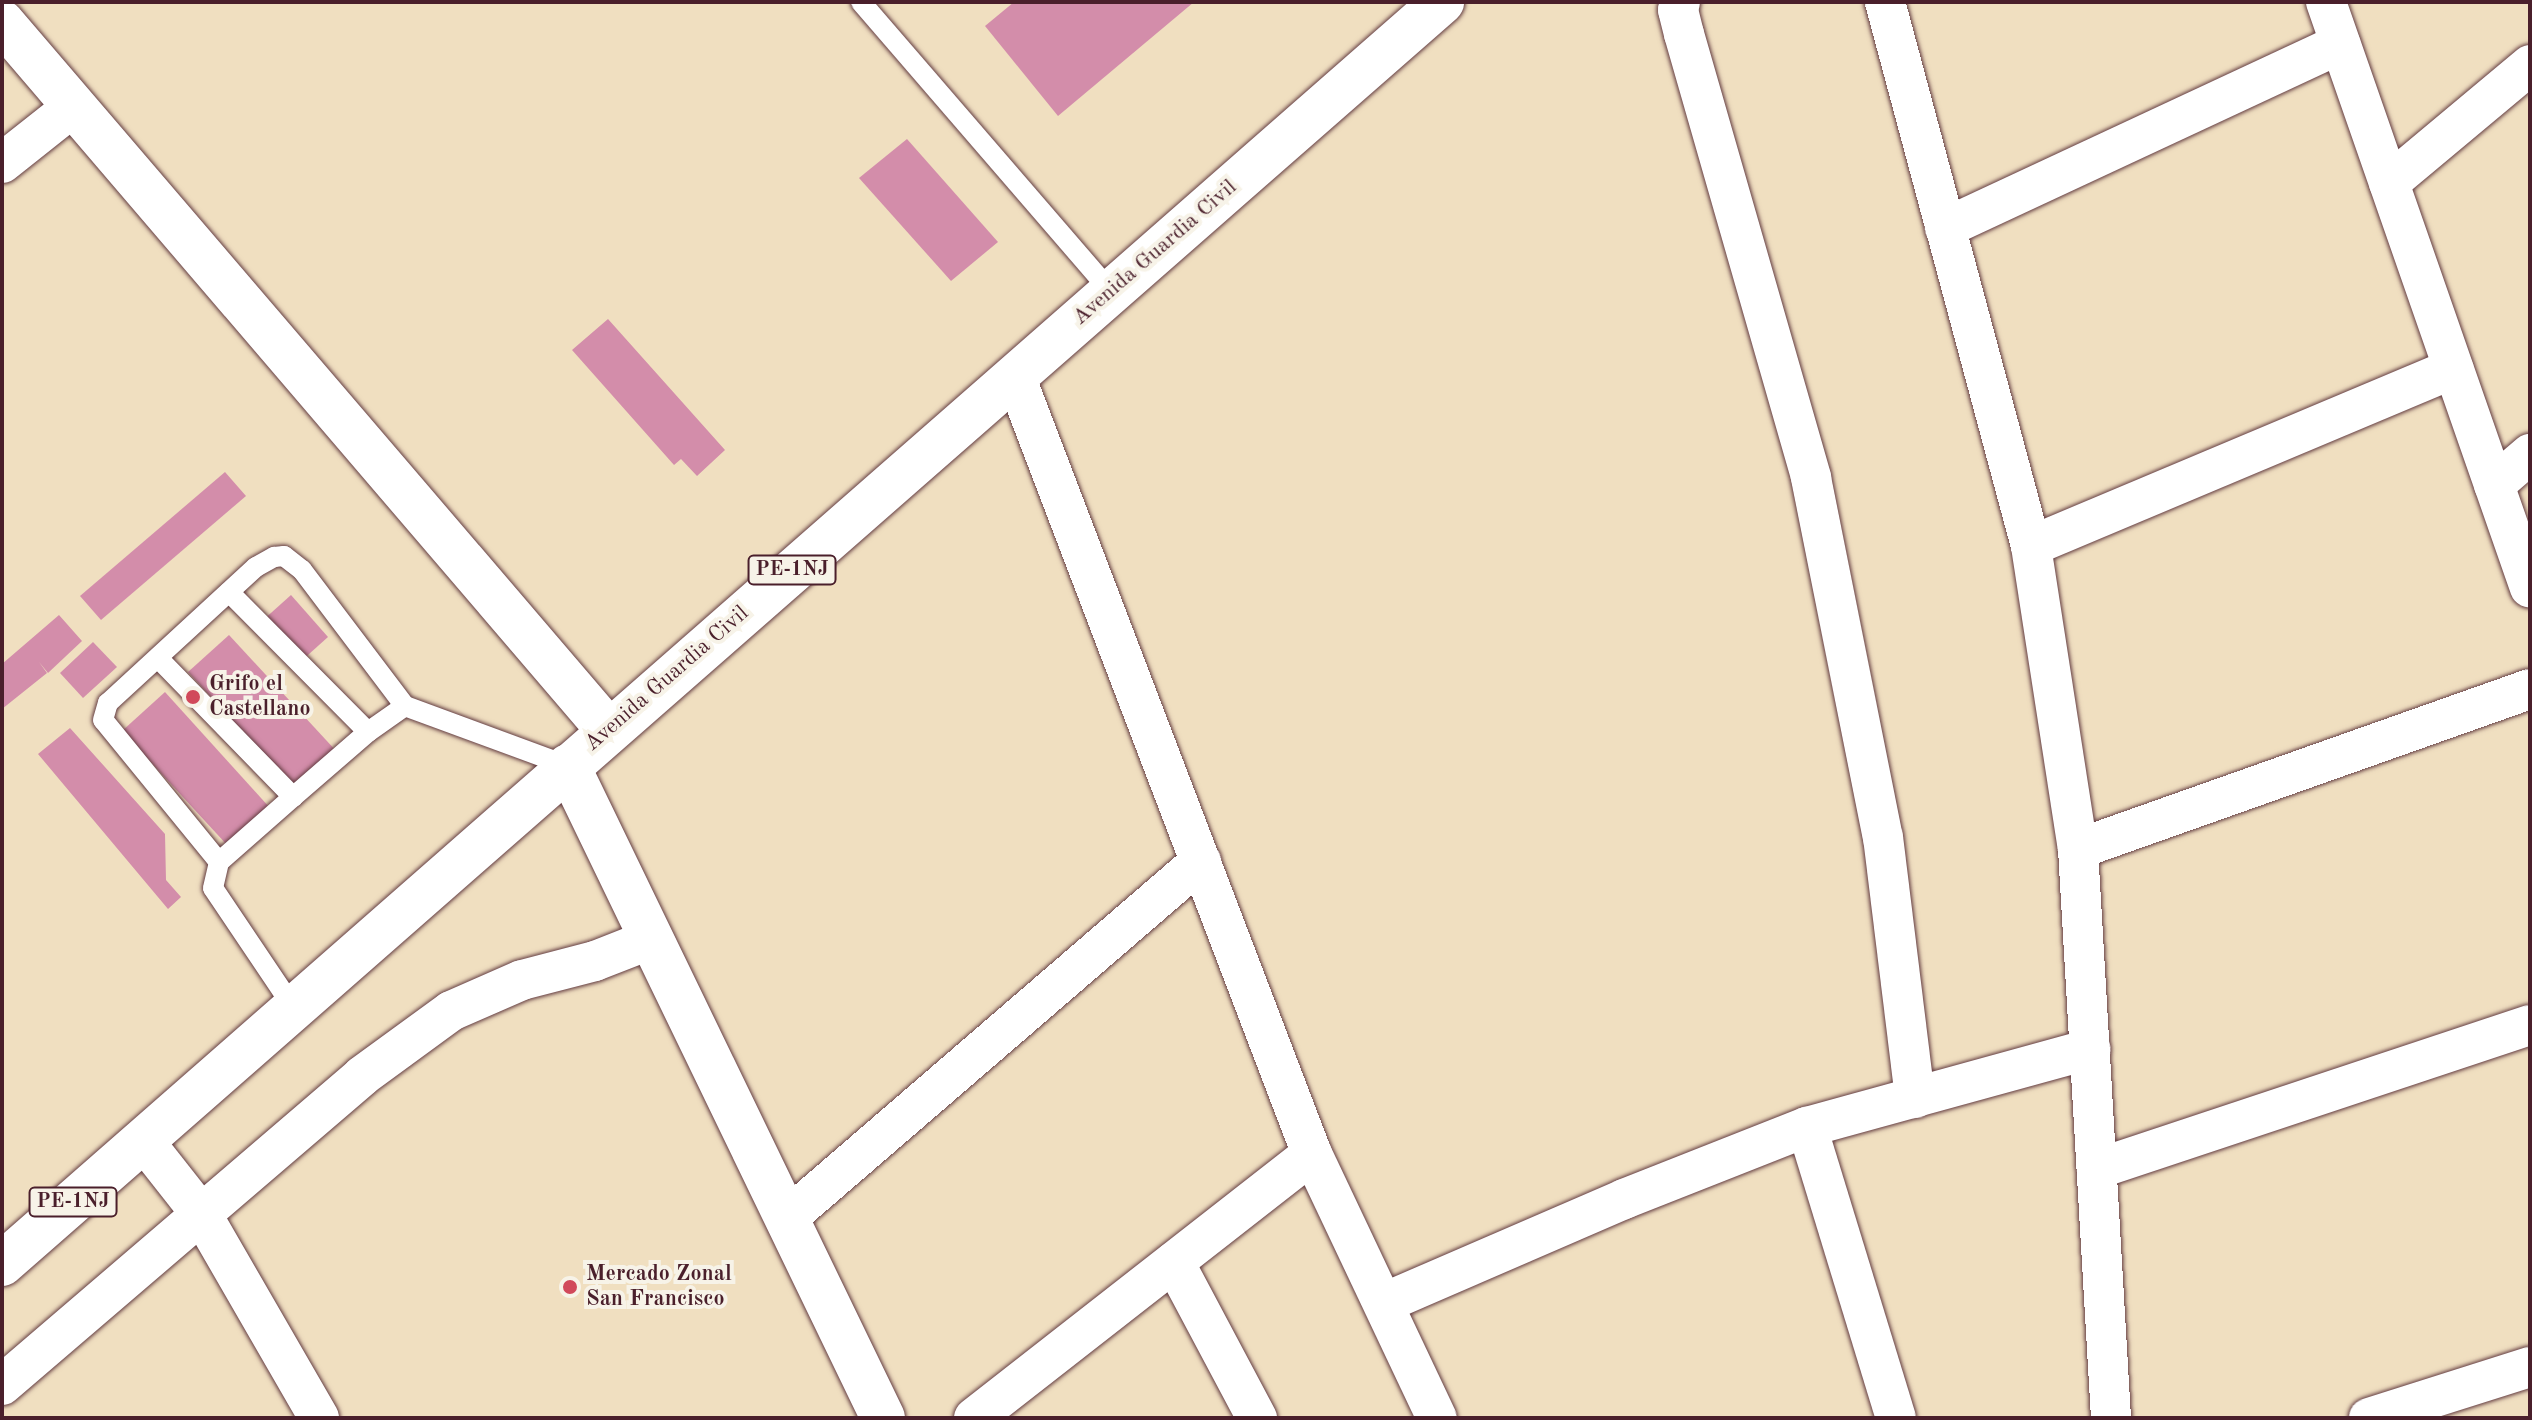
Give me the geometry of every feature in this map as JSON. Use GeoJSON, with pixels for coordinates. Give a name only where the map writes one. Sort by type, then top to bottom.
{"type":"FeatureCollection","features":[{"type":"Feature","properties":{"kind":"main road","name":"Avenida Guardia Civil"},"geometry":{"type":"LineString","coordinates":[[2,1264],[1442,2]]}},
{"type":"Feature","properties":{"kind":"main road"},"geometry":{"type":"LineString","coordinates":[[2,22],[609,731]]}},
{"type":"Feature","properties":{"kind":"main road"},"geometry":{"type":"LineString","coordinates":[[568,766],[883,1418]]}},
{"type":"Feature","properties":{"kind":"street"},"geometry":{"type":"LineString","coordinates":[[1680,2],[1678,10],[1684,34],[1811,478],[1883,837],[1915,1098]]}},
{"type":"Feature","properties":{"kind":"street"},"geometry":{"type":"LineString","coordinates":[[1885,2],[2031,546],[2078,849],[2111,1418]]}},
{"type":"Feature","properties":{"kind":"street"},"geometry":{"type":"LineString","coordinates":[[2326,2],[2530,588]]}},
{"type":"Feature","properties":{"kind":"street"},"geometry":{"type":"LineString","coordinates":[[1945,228],[2340,44]]}},
{"type":"Feature","properties":{"kind":"street"},"geometry":{"type":"LineString","coordinates":[[2389,183],[2530,65]]}},
{"type":"Feature","properties":{"kind":"street"},"geometry":{"type":"LineString","coordinates":[[2,163],[74,106]]}},
{"type":"Feature","properties":{"kind":"street"},"geometry":{"type":"LineString","coordinates":[[2031,546],[2453,369]]}},
{"type":"Feature","properties":{"kind":"street"},"geometry":{"type":"LineString","coordinates":[[1015,376],[1312,1154],[1437,1418]]}},
{"type":"Feature","properties":{"kind":"street"},"geometry":{"type":"LineString","coordinates":[[2494,485],[2530,454]]}},
{"type":"Feature","properties":{"kind":"street"},"geometry":{"type":"LineString","coordinates":[[2078,849],[2530,689]]}},
{"type":"Feature","properties":{"kind":"street"},"geometry":{"type":"LineString","coordinates":[[786,1219],[1201,861]]}},
{"type":"Feature","properties":{"kind":"street"},"geometry":{"type":"LineString","coordinates":[[2,1385],[362,1076],[451,1011],[522,980],[595,961],[651,939]]}},
{"type":"Feature","properties":{"kind":"street"},"geometry":{"type":"LineString","coordinates":[[2097,1169],[2530,1025]]}},
{"type":"Feature","properties":{"kind":"street"},"geometry":{"type":"LineString","coordinates":[[1384,1303],[1624,1199],[1807,1127],[2090,1049]]}},
{"type":"Feature","properties":{"kind":"street"},"geometry":{"type":"LineString","coordinates":[[1807,1127],[1894,1417]]}},
{"type":"Feature","properties":{"kind":"street"},"geometry":{"type":"LineString","coordinates":[[143,1140],[202,1215],[319,1418]]}},
{"type":"Feature","properties":{"kind":"street"},"geometry":{"type":"LineString","coordinates":[[974,1418],[1312,1154]]}},
{"type":"Feature","properties":{"kind":"street"},"geometry":{"type":"LineString","coordinates":[[1174,1262],[1257,1418]]}},
{"type":"Feature","properties":{"kind":"street"},"geometry":{"type":"LineString","coordinates":[[2369,1418],[2530,1367]]}},
{"type":"Feature","properties":{"kind":"lane"},"geometry":{"type":"LineString","coordinates":[[861,2],[1111,292]]}},
{"type":"Feature","properties":{"kind":"lane"},"geometry":{"type":"LineString","coordinates":[[219,862],[103,720],[108,703],[256,567],[274,557],[284,556],[302,570],[405,706],[568,766]]}},
{"type":"Feature","properties":{"kind":"lane"},"geometry":{"type":"LineString","coordinates":[[229,592],[368,732]]}},
{"type":"Feature","properties":{"kind":"lane"},"geometry":{"type":"LineString","coordinates":[[158,658],[293,797]]}},
{"type":"Feature","properties":{"kind":"lane"},"geometry":{"type":"LineString","coordinates":[[293,1007],[213,888],[219,862],[368,732],[405,706]]}},
{"type":"Feature","properties":{"kind":"building"},"geometry":{"type":"Polygon","coordinates":[[[1014,2],[1194,2],[1058,116],[985,26],[1014,2]]]}},
{"type":"Feature","properties":{"kind":"building"},"geometry":{"type":"Polygon","coordinates":[[[907,139],[998,242],[951,281],[859,178],[907,139]]]}},
{"type":"Feature","properties":{"kind":"building"},"geometry":{"type":"Polygon","coordinates":[[[608,319],[725,450],[697,476],[681,459],[674,465],[572,350],[608,319]]]}},
{"type":"Feature","properties":{"kind":"building"},"geometry":{"type":"Polygon","coordinates":[[[225,472],[246,496],[101,620],[80,596],[225,472]]]}},
{"type":"Feature","properties":{"kind":"building"},"geometry":{"type":"Polygon","coordinates":[[[291,595],[328,637],[299,663],[262,621],[291,595]]]}},
{"type":"Feature","properties":{"kind":"building"},"geometry":{"type":"Polygon","coordinates":[[[59,615],[82,641],[48,673],[39,662],[47,673],[2,709],[2,664],[59,615]]]}},
{"type":"Feature","properties":{"kind":"building"},"geometry":{"type":"Polygon","coordinates":[[[229,635],[338,753],[297,790],[188,672],[229,635]]]}},
{"type":"Feature","properties":{"kind":"building"},"geometry":{"type":"Polygon","coordinates":[[[93,642],[117,667],[83,698],[60,673],[93,642]]]}},
{"type":"Feature","properties":{"kind":"building"},"geometry":{"type":"Polygon","coordinates":[[[165,692],[270,808],[228,846],[122,731],[165,692]]]}},
{"type":"Feature","properties":{"kind":"building"},"geometry":{"type":"Polygon","coordinates":[[[70,728],[165,834],[166,880],[181,897],[168,909],[38,754],[70,728]]]}},
{"type":"Feature","properties":{"kind":"place","name":"Grifo el Castellano"},"geometry":{"type":"Point","coordinates":[193,697]}},
{"type":"Feature","properties":{"kind":"place","name":"Mercado Zonal San Francisco"},"geometry":{"type":"Point","coordinates":[570,1287]}}]}
